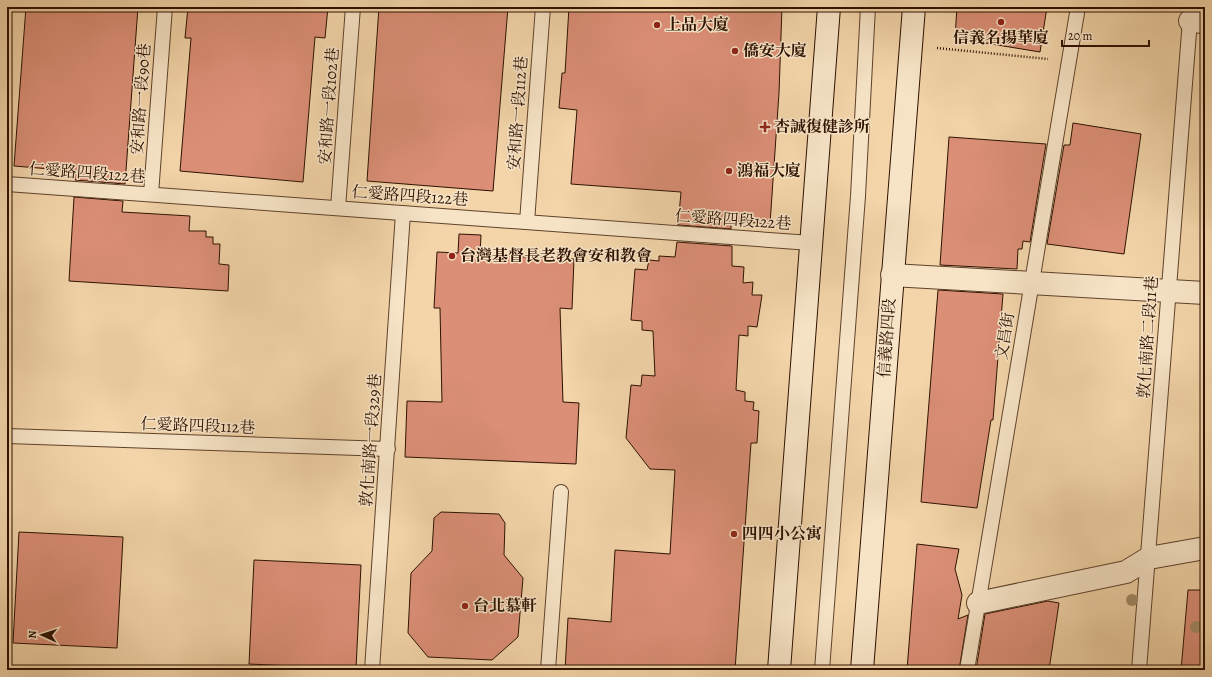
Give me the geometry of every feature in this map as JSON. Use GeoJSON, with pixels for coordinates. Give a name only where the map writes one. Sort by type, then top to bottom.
{"type":"FeatureCollection","features":[{"type":"Feature","properties":{"kind":"main road"},"geometry":{"type":"LineString","coordinates":[[779,670],[829,7]]}},
{"type":"Feature","properties":{"kind":"main road","name":"信義路四段"},"geometry":{"type":"LineString","coordinates":[[862,670],[914,7]]}},
{"type":"Feature","properties":{"kind":"main road"},"geometry":{"type":"LineString","coordinates":[[892,275],[1205,294]]}},
{"type":"Feature","properties":{"kind":"main road"},"geometry":{"type":"LineString","coordinates":[[978,603],[1126,572],[1149,558],[1205,548]]}},
{"type":"Feature","properties":{"kind":"lane","name":"安和路一段90巷"},"geometry":{"type":"LineString","coordinates":[[151,194],[165,7]]}},
{"type":"Feature","properties":{"kind":"lane","name":"安和路一段102巷"},"geometry":{"type":"LineString","coordinates":[[338,208],[353,7]]}},
{"type":"Feature","properties":{"kind":"lane","name":"安和路一段112巷"},"geometry":{"type":"LineString","coordinates":[[527,222],[543,7]]}},
{"type":"Feature","properties":{"kind":"lane"},"geometry":{"type":"LineString","coordinates":[[822,670],[858,196],[868,7]]}},
{"type":"Feature","properties":{"kind":"lane","name":"文昌街"},"geometry":{"type":"LineString","coordinates":[[967,670],[1078,7]]}},
{"type":"Feature","properties":{"kind":"lane","name":"敦化南路二段11巷"},"geometry":{"type":"LineString","coordinates":[[1139,670],[1149,558],[1168,292],[1195,17]]}},
{"type":"Feature","properties":{"kind":"lane","name":"仁愛路四段122巷"},"geometry":{"type":"LineString","coordinates":[[7,184],[811,243]]}},
{"type":"Feature","properties":{"kind":"lane","name":"敦化南路一段329巷"},"geometry":{"type":"LineString","coordinates":[[372,670],[404,213]]}},
{"type":"Feature","properties":{"kind":"lane","name":"仁愛路四段112巷"},"geometry":{"type":"LineString","coordinates":[[7,436],[388,450]]}},
{"type":"Feature","properties":{"kind":"lane"},"geometry":{"type":"LineString","coordinates":[[548,670],[561,492]]}},
{"type":"Feature","properties":{"kind":"path"},"geometry":{"type":"LineString","coordinates":[[911,45],[1070,61]]}},
{"type":"Feature","properties":{"kind":"building"},"geometry":{"type":"Polygon","coordinates":[[[26,7],[138,7],[125,184],[75,180],[75,171],[14,166],[26,7]]]}},
{"type":"Feature","properties":{"kind":"building"},"geometry":{"type":"Polygon","coordinates":[[[188,7],[328,7],[325,38],[315,37],[303,182],[180,171],[191,38],[185,38],[188,7]]]}},
{"type":"Feature","properties":{"kind":"building"},"geometry":{"type":"Polygon","coordinates":[[[379,7],[508,7],[493,191],[367,181],[379,7]]]}},
{"type":"Feature","properties":{"kind":"building"},"geometry":{"type":"Polygon","coordinates":[[[569,7],[782,7],[779,93],[770,224],[731,221],[731,229],[678,225],[681,192],[571,184],[577,110],[559,108],[562,73],[565,73],[569,7]]]}},
{"type":"Feature","properties":{"kind":"building","name":"信義名揚華廈"},"geometry":{"type":"Polygon","coordinates":[[[957,7],[1047,7],[1040,52],[955,38],[957,7]]]}},
{"type":"Feature","properties":{"kind":"building"},"geometry":{"type":"Polygon","coordinates":[[[1073,123],[1141,134],[1124,254],[1047,244],[1064,145],[1070,145],[1073,123]]]}},
{"type":"Feature","properties":{"kind":"building"},"geometry":{"type":"Polygon","coordinates":[[[949,137],[1046,144],[1030,242],[1023,241],[1022,249],[1018,249],[1017,269],[940,265],[949,137]]]}},
{"type":"Feature","properties":{"kind":"building"},"geometry":{"type":"Polygon","coordinates":[[[74,197],[123,201],[122,212],[190,216],[189,231],[206,231],[206,237],[213,237],[213,244],[220,244],[219,264],[229,265],[228,291],[69,281],[74,197]]]}},
{"type":"Feature","properties":{"kind":"building"},"geometry":{"type":"Polygon","coordinates":[[[459,234],[481,235],[480,255],[574,259],[572,309],[560,308],[563,402],[579,403],[576,464],[405,457],[407,401],[442,402],[440,308],[434,308],[437,252],[458,253],[459,234]]]}},
{"type":"Feature","properties":{"kind":"building"},"geometry":{"type":"Polygon","coordinates":[[[677,242],[732,246],[732,266],[744,267],[743,283],[753,282],[752,295],[762,295],[757,327],[748,326],[748,336],[739,335],[736,390],[745,392],[745,401],[754,402],[753,410],[759,411],[757,443],[751,443],[735,670],[565,670],[568,618],[611,622],[615,550],[670,554],[675,470],[650,469],[626,438],[631,385],[641,386],[642,375],[655,376],[653,331],[642,330],[642,321],[631,320],[635,269],[647,270],[649,260],[659,261],[659,256],[675,257],[677,242]]]}},
{"type":"Feature","properties":{"kind":"building"},"geometry":{"type":"Polygon","coordinates":[[[938,290],[1003,294],[993,420],[991,420],[977,508],[921,502],[938,290]]]}},
{"type":"Feature","properties":{"kind":"building","name":"台北慕軒"},"geometry":{"type":"Polygon","coordinates":[[[441,512],[499,514],[505,523],[504,555],[523,578],[518,637],[492,660],[428,657],[408,633],[411,573],[432,551],[434,518],[441,512]]]}},
{"type":"Feature","properties":{"kind":"building"},"geometry":{"type":"Polygon","coordinates":[[[19,532],[123,537],[117,648],[13,643],[19,532]]]}},
{"type":"Feature","properties":{"kind":"building"},"geometry":{"type":"Polygon","coordinates":[[[917,544],[959,549],[955,569],[962,595],[958,619],[968,615],[959,670],[907,670],[917,544]]]}},
{"type":"Feature","properties":{"kind":"building"},"geometry":{"type":"Polygon","coordinates":[[[254,560],[361,565],[356,669],[249,664],[254,560]]]}},
{"type":"Feature","properties":{"kind":"building"},"geometry":{"type":"Polygon","coordinates":[[[1188,590],[1205,590],[1205,670],[1181,670],[1188,590]]]}},
{"type":"Feature","properties":{"kind":"building"},"geometry":{"type":"Polygon","coordinates":[[[1048,601],[1059,603],[1049,670],[976,670],[985,614],[1048,601]]]}},
{"type":"Feature","properties":{"kind":"place","name":"信義名揚華廈"},"geometry":{"type":"Point","coordinates":[1001,22]}},
{"type":"Feature","properties":{"kind":"place","name":"上品大廈"},"geometry":{"type":"Point","coordinates":[657,25]}},
{"type":"Feature","properties":{"kind":"place","name":"僑安大廈"},"geometry":{"type":"Point","coordinates":[735,51]}},
{"type":"Feature","properties":{"kind":"place","name":"杏誠復健診所"},"geometry":{"type":"Point","coordinates":[765,127]}},
{"type":"Feature","properties":{"kind":"place","name":"鴻福大廈"},"geometry":{"type":"Point","coordinates":[729,171]}},
{"type":"Feature","properties":{"kind":"place","name":"台灣基督長老教會安和教會"},"geometry":{"type":"Point","coordinates":[452,256]}},
{"type":"Feature","properties":{"kind":"place","name":"四四小公寓"},"geometry":{"type":"Point","coordinates":[734,534]}},
{"type":"Feature","properties":{"kind":"place","name":"台北慕軒"},"geometry":{"type":"Point","coordinates":[465,606]}}]}
